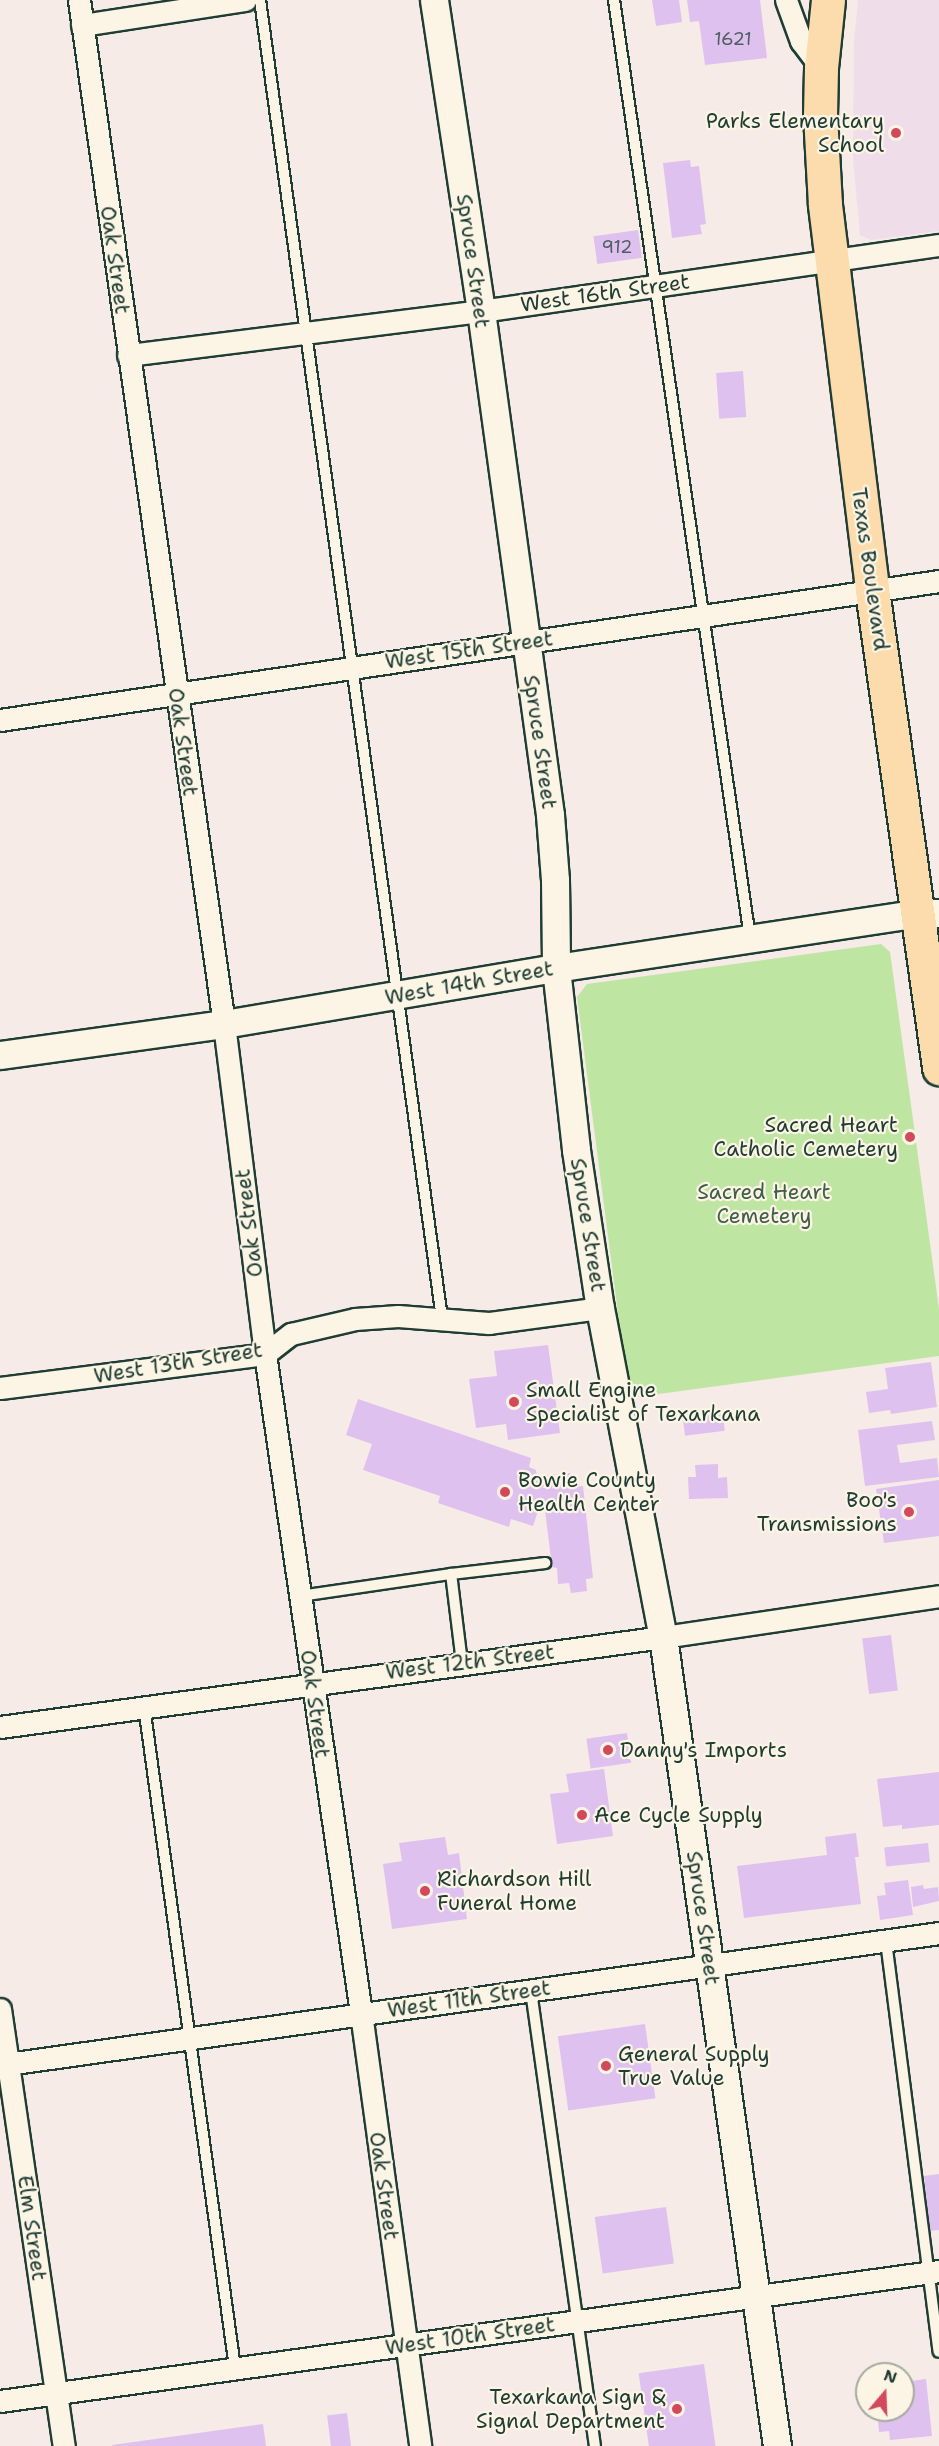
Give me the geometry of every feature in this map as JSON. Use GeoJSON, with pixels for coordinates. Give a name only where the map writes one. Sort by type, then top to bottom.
{"type":"FeatureCollection","features":[{"type":"Feature","properties":{"kind":"main road","name":"Texas Boulevard"},"geometry":{"type":"LineString","coordinates":[[828,0],[821,68],[822,162],[831,260],[872,590],[929,913],[939,1068]]}},
{"type":"Feature","properties":{"kind":"street","name":"Oak Street"},"geometry":{"type":"LineString","coordinates":[[79,0],[224,1024],[265,1354],[361,2013],[420,2446]]}},
{"type":"Feature","properties":{"kind":"street"},"geometry":{"type":"LineString","coordinates":[[82,25],[245,0]]}},
{"type":"Feature","properties":{"kind":"street","name":"Spruce Street"},"geometry":{"type":"LineString","coordinates":[[434,0],[481,311],[553,852],[556,968],[576,1150],[600,1308],[663,1637],[777,2446]]}},
{"type":"Feature","properties":{"kind":"street"},"geometry":{"type":"LineString","coordinates":[[786,0],[801,41],[821,68]]}},
{"type":"Feature","properties":{"kind":"street","name":"West 16th Street"},"geometry":{"type":"LineString","coordinates":[[128,356],[481,311],[939,245]]}},
{"type":"Feature","properties":{"kind":"street","name":"West 15th Street"},"geometry":{"type":"LineString","coordinates":[[0,720],[939,581]]}},
{"type":"Feature","properties":{"kind":"street","name":"West 14th Street"},"geometry":{"type":"LineString","coordinates":[[0,1055],[224,1024],[556,968],[929,913]]}},
{"type":"Feature","properties":{"kind":"street","name":"West 13th Street"},"geometry":{"type":"LineString","coordinates":[[0,1388],[265,1354],[291,1334],[355,1318],[398,1316],[489,1323],[600,1308]]}},
{"type":"Feature","properties":{"kind":"street","name":"West 12th Street"},"geometry":{"type":"LineString","coordinates":[[0,1727],[312,1682],[663,1637],[939,1596]]}},
{"type":"Feature","properties":{"kind":"street","name":"West 11th Street"},"geometry":{"type":"LineString","coordinates":[[4,2065],[939,1933]]}},
{"type":"Feature","properties":{"kind":"street","name":"Elm Street"},"geometry":{"type":"LineString","coordinates":[[0,2009],[4,2065],[64,2446]]}},
{"type":"Feature","properties":{"kind":"street","name":"West 10th Street"},"geometry":{"type":"LineString","coordinates":[[0,2401],[934,2271]]}},
{"type":"Feature","properties":{"kind":"lane"},"geometry":{"type":"LineString","coordinates":[[260,0],[442,1319]]}},
{"type":"Feature","properties":{"kind":"lane"},"geometry":{"type":"LineString","coordinates":[[614,0],[682,456],[702,615],[750,938]]}},
{"type":"Feature","properties":{"kind":"lane"},"geometry":{"type":"LineString","coordinates":[[300,1596],[545,1563]]}},
{"type":"Feature","properties":{"kind":"lane"},"geometry":{"type":"LineString","coordinates":[[451,1574],[462,1663]]}},
{"type":"Feature","properties":{"kind":"lane"},"geometry":{"type":"LineString","coordinates":[[144,1706],[235,2368]]}},
{"type":"Feature","properties":{"kind":"lane"},"geometry":{"type":"LineString","coordinates":[[886,1941],[934,2271],[939,2352]]}},
{"type":"Feature","properties":{"kind":"lane"},"geometry":{"type":"LineString","coordinates":[[531,1991],[595,2446]]}},
{"type":"Feature","properties":{"kind":"shaded area","name":"Parks Elementary School"},"geometry":{"type":"Polygon","coordinates":[[[858,0],[939,0],[939,231],[871,240],[860,235],[853,159],[854,41],[858,0]]]}},
{"type":"Feature","properties":{"kind":"green space","name":"Sacred Heart Cemetery"},"geometry":{"type":"Polygon","coordinates":[[[881,944],[890,952],[939,1309],[939,1356],[629,1398],[577,997],[587,984],[881,944]]]}},
{"type":"Feature","properties":{"kind":"building"},"geometry":{"type":"Polygon","coordinates":[[[652,0],[679,0],[682,22],[656,26],[652,0]]]}},
{"type":"Feature","properties":{"kind":"building"},"geometry":{"type":"Polygon","coordinates":[[[687,0],[760,0],[767,58],[705,65],[699,21],[690,22],[687,0]]]}},
{"type":"Feature","properties":{"kind":"building"},"geometry":{"type":"Polygon","coordinates":[[[690,160],[691,167],[699,166],[706,224],[700,225],[702,234],[672,238],[663,163],[690,160]]]}},
{"type":"Feature","properties":{"kind":"building"},"geometry":{"type":"Polygon","coordinates":[[[638,230],[642,258],[597,264],[593,236],[638,230]]]}},
{"type":"Feature","properties":{"kind":"building"},"geometry":{"type":"Polygon","coordinates":[[[743,371],[746,417],[719,419],[716,373],[743,371]]]}},
{"type":"Feature","properties":{"kind":"building","name":"Small Engine Specialist of Texarkana"},"geometry":{"type":"Polygon","coordinates":[[[548,1345],[560,1433],[508,1440],[506,1424],[476,1428],[469,1379],[497,1376],[494,1351],[548,1345]]]}},
{"type":"Feature","properties":{"kind":"building"},"geometry":{"type":"Polygon","coordinates":[[[931,1362],[937,1407],[891,1414],[890,1410],[869,1413],[866,1392],[888,1389],[885,1368],[931,1362]]]}},
{"type":"Feature","properties":{"kind":"building","name":"Bowie County Health Center"},"geometry":{"type":"Polygon","coordinates":[[[358,1399],[531,1458],[529,1467],[536,1470],[537,1476],[570,1473],[572,1487],[583,1486],[593,1578],[586,1579],[587,1591],[571,1593],[569,1583],[558,1584],[557,1568],[552,1567],[545,1510],[539,1508],[533,1526],[511,1519],[509,1527],[438,1503],[440,1496],[363,1470],[372,1444],[346,1435],[358,1399]]]}},
{"type":"Feature","properties":{"kind":"building"},"geometry":{"type":"Polygon","coordinates":[[[722,1408],[725,1431],[685,1436],[682,1413],[722,1408]]]}},
{"type":"Feature","properties":{"kind":"building"},"geometry":{"type":"Polygon","coordinates":[[[932,1421],[935,1440],[897,1445],[900,1463],[937,1458],[939,1477],[865,1486],[858,1430],[932,1421]]]}},
{"type":"Feature","properties":{"kind":"building"},"geometry":{"type":"Polygon","coordinates":[[[718,1464],[718,1478],[727,1477],[728,1498],[689,1499],[688,1477],[696,1477],[695,1465],[718,1464]]]}},
{"type":"Feature","properties":{"kind":"building","name":"Boo's Transmissions"},"geometry":{"type":"Polygon","coordinates":[[[939,1480],[939,1536],[884,1543],[876,1489],[939,1480]]]}},
{"type":"Feature","properties":{"kind":"building"},"geometry":{"type":"Polygon","coordinates":[[[891,1635],[898,1691],[869,1694],[862,1639],[891,1635]]]}},
{"type":"Feature","properties":{"kind":"building","name":"Danny's Imports"},"geometry":{"type":"Polygon","coordinates":[[[627,1733],[631,1763],[591,1768],[586,1739],[627,1733]]]}},
{"type":"Feature","properties":{"kind":"building","name":"Ace Cycle Supply"},"geometry":{"type":"Polygon","coordinates":[[[604,1769],[613,1836],[557,1844],[550,1794],[569,1792],[566,1774],[604,1769]]]}},
{"type":"Feature","properties":{"kind":"building"},"geometry":{"type":"Polygon","coordinates":[[[939,1772],[939,1825],[902,1829],[902,1825],[883,1827],[877,1779],[939,1772]]]}},
{"type":"Feature","properties":{"kind":"building"},"geometry":{"type":"Polygon","coordinates":[[[856,1833],[859,1857],[855,1857],[861,1904],[744,1918],[737,1866],[827,1855],[825,1837],[856,1833]]]}},
{"type":"Feature","properties":{"kind":"building","name":"Richardson Hill Funeral Home"},"geometry":{"type":"Polygon","coordinates":[[[445,1837],[448,1855],[459,1853],[467,1919],[392,1929],[383,1864],[402,1861],[399,1843],[445,1837]]]}},
{"type":"Feature","properties":{"kind":"building"},"geometry":{"type":"Polygon","coordinates":[[[928,1843],[930,1862],[886,1866],[884,1848],[928,1843]]]}},
{"type":"Feature","properties":{"kind":"building"},"geometry":{"type":"Polygon","coordinates":[[[908,1880],[913,1915],[880,1920],[877,1896],[886,1895],[884,1883],[908,1880]]]}},
{"type":"Feature","properties":{"kind":"building"},"geometry":{"type":"Polygon","coordinates":[[[923,1885],[924,1889],[938,1887],[939,1901],[913,1907],[911,1887],[923,1885]]]}},
{"type":"Feature","properties":{"kind":"building","name":"General Supply True Value"},"geometry":{"type":"Polygon","coordinates":[[[645,2024],[655,2098],[568,2111],[558,2036],[645,2024]]]}},
{"type":"Feature","properties":{"kind":"building"},"geometry":{"type":"Polygon","coordinates":[[[939,2174],[939,2230],[930,2231],[924,2176],[939,2174]]]}},
{"type":"Feature","properties":{"kind":"building"},"geometry":{"type":"Polygon","coordinates":[[[666,2207],[674,2263],[603,2273],[595,2217],[666,2207]]]}},
{"type":"Feature","properties":{"kind":"building","name":"Texarkana Sign & Signal Department"},"geometry":{"type":"Polygon","coordinates":[[[704,2364],[716,2446],[649,2446],[639,2373],[704,2364]]]}},
{"type":"Feature","properties":{"kind":"building"},"geometry":{"type":"Polygon","coordinates":[[[926,2379],[932,2436],[890,2440],[889,2431],[879,2432],[878,2422],[915,2422],[915,2380],[926,2379]]]}},
{"type":"Feature","properties":{"kind":"building"},"geometry":{"type":"Polygon","coordinates":[[[347,2413],[351,2446],[331,2446],[327,2415],[347,2413]]]}},
{"type":"Feature","properties":{"kind":"building"},"geometry":{"type":"Polygon","coordinates":[[[263,2424],[266,2446],[112,2446],[112,2445],[263,2424]]]}},
{"type":"Feature","properties":{"kind":"place","name":"Parks Elementary School"},"geometry":{"type":"Point","coordinates":[896,133]}},
{"type":"Feature","properties":{"kind":"place","name":"Sacred Heart Catholic Cemetery"},"geometry":{"type":"Point","coordinates":[910,1137]}},
{"type":"Feature","properties":{"kind":"place","name":"Small Engine Specialist of Texarkana"},"geometry":{"type":"Point","coordinates":[514,1402]}},
{"type":"Feature","properties":{"kind":"place","name":"Bowie County Health Center"},"geometry":{"type":"Point","coordinates":[505,1492]}},
{"type":"Feature","properties":{"kind":"place","name":"Boo's Transmissions"},"geometry":{"type":"Point","coordinates":[909,1512]}},
{"type":"Feature","properties":{"kind":"place","name":"Danny's Imports"},"geometry":{"type":"Point","coordinates":[608,1750]}},
{"type":"Feature","properties":{"kind":"place","name":"Ace Cycle Supply"},"geometry":{"type":"Point","coordinates":[582,1815]}},
{"type":"Feature","properties":{"kind":"place","name":"Richardson Hill Funeral Home"},"geometry":{"type":"Point","coordinates":[425,1891]}},
{"type":"Feature","properties":{"kind":"place","name":"General Supply True Value"},"geometry":{"type":"Point","coordinates":[606,2066]}},
{"type":"Feature","properties":{"kind":"place","name":"Texarkana Sign & Signal Department"},"geometry":{"type":"Point","coordinates":[677,2409]}}]}
